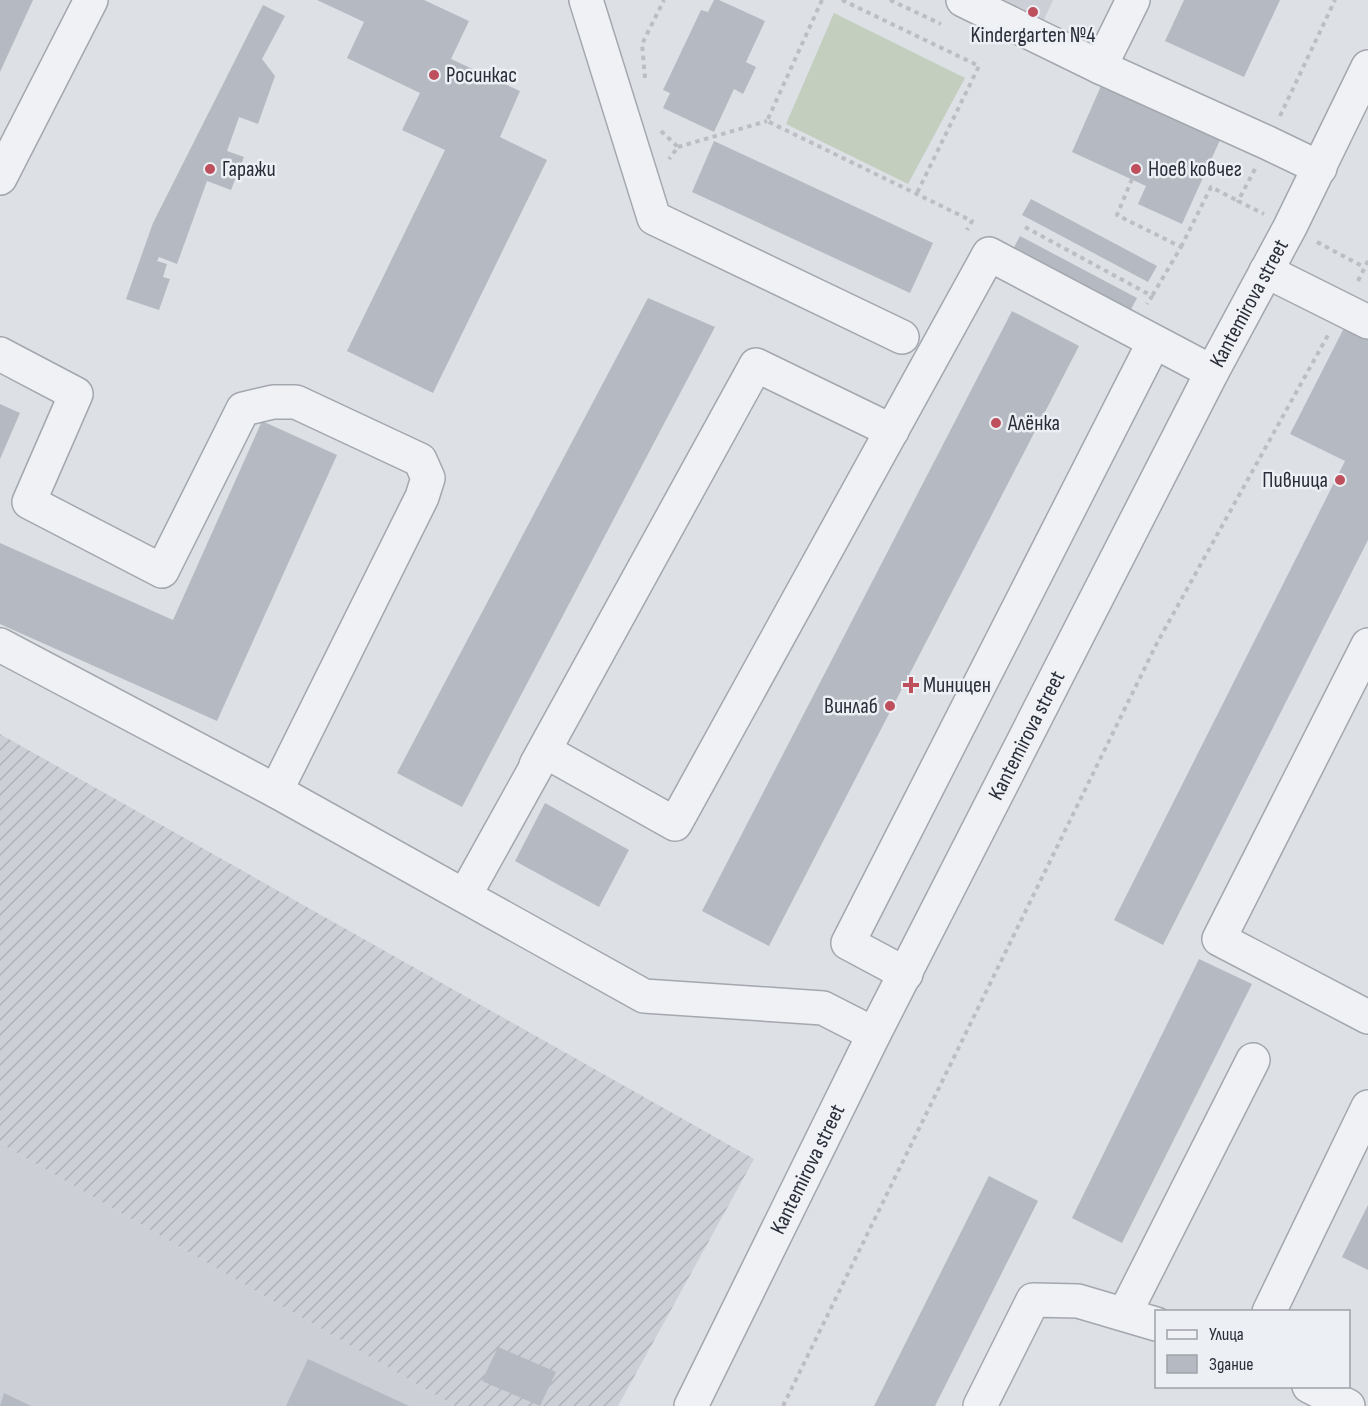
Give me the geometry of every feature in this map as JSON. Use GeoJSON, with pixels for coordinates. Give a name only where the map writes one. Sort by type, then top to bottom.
{"type":"FeatureCollection","features":[{"type":"Feature","properties":{"kind":"street"},"geometry":{"type":"LineString","coordinates":[[0,178],[91,0]]}},
{"type":"Feature","properties":{"kind":"street"},"geometry":{"type":"LineString","coordinates":[[586,0],[654,218],[902,337]]}},
{"type":"Feature","properties":{"kind":"street"},"geometry":{"type":"LineString","coordinates":[[963,0],[1100,68],[1320,168]]}},
{"type":"Feature","properties":{"kind":"street"},"geometry":{"type":"LineString","coordinates":[[1100,68],[1133,0]]}},
{"type":"Feature","properties":{"kind":"street","name":"Kantemirova street"},"geometry":{"type":"LineString","coordinates":[[691,1406],[874,1034],[1212,372],[1320,168],[1368,67]]}},
{"type":"Feature","properties":{"kind":"street"},"geometry":{"type":"LineString","coordinates":[[536,765],[545,751],[675,824],[989,254],[1212,372]]}},
{"type":"Feature","properties":{"kind":"street"},"geometry":{"type":"LineString","coordinates":[[1266,271],[1356,316]]}},
{"type":"Feature","properties":{"kind":"street"},"geometry":{"type":"LineString","coordinates":[[906,974],[848,943],[1143,337]]}},
{"type":"Feature","properties":{"kind":"street"},"geometry":{"type":"LineString","coordinates":[[0,354],[76,394],[29,502],[162,571],[243,409],[273,402],[297,402],[420,460],[428,478],[422,497],[276,791]]}},
{"type":"Feature","properties":{"kind":"street"},"geometry":{"type":"LineString","coordinates":[[465,895],[756,365],[892,431]]}},
{"type":"Feature","properties":{"kind":"street"},"geometry":{"type":"LineString","coordinates":[[0,645],[276,791],[644,996],[823,1008],[874,1034]]}},
{"type":"Feature","properties":{"kind":"street"},"geometry":{"type":"LineString","coordinates":[[1368,645],[1219,939],[1368,1017]]}},
{"type":"Feature","properties":{"kind":"street"},"geometry":{"type":"LineString","coordinates":[[1125,1313],[1253,1060]]}},
{"type":"Feature","properties":{"kind":"street"},"geometry":{"type":"LineString","coordinates":[[1269,1310],[1368,1107]]}},
{"type":"Feature","properties":{"kind":"street"},"geometry":{"type":"LineString","coordinates":[[980,1406],[1033,1300],[1078,1301],[1155,1324]]}},
{"type":"Feature","properties":{"kind":"street"},"geometry":{"type":"LineString","coordinates":[[1313,1388],[1348,1406]]}},
{"type":"Feature","properties":{"kind":"path"},"geometry":{"type":"LineString","coordinates":[[646,87],[642,44],[664,0]]}},
{"type":"Feature","properties":{"kind":"path"},"geometry":{"type":"LineString","coordinates":[[767,121],[822,0]]}},
{"type":"Feature","properties":{"kind":"path"},"geometry":{"type":"LineString","coordinates":[[842,0],[979,66],[917,193]]}},
{"type":"Feature","properties":{"kind":"path"},"geometry":{"type":"LineString","coordinates":[[667,162],[678,147],[767,121],[972,221],[966,231]]}},
{"type":"Feature","properties":{"kind":"path"},"geometry":{"type":"LineString","coordinates":[[657,127],[678,147]]}},
{"type":"Feature","properties":{"kind":"path"},"geometry":{"type":"LineString","coordinates":[[1132,179],[1117,215],[1181,247]]}},
{"type":"Feature","properties":{"kind":"path"},"geometry":{"type":"LineString","coordinates":[[1143,337],[1152,296],[1181,247],[1211,187],[1239,201]]}},
{"type":"Feature","properties":{"kind":"path"},"geometry":{"type":"LineString","coordinates":[[1025,227],[1152,296]]}},
{"type":"Feature","properties":{"kind":"path"},"geometry":{"type":"LineString","coordinates":[[1313,240],[1364,267]]}},
{"type":"Feature","properties":{"kind":"path"},"geometry":{"type":"LineString","coordinates":[[783,1406],[1157,643],[1356,316],[1364,267],[1368,261]]}},
{"type":"Feature","properties":{"kind":"shaded area","name":"Kindergarten №4"},"geometry":{"type":"Polygon","coordinates":[[[993,0],[1053,0],[1042,24],[993,0]]]}},
{"type":"Feature","properties":{"kind":"shaded area"},"geometry":{"type":"Polygon","coordinates":[[[0,734],[754,1159],[618,1406],[455,1406],[0,1143],[0,734]]]}},
{"type":"Feature","properties":{"kind":"shaded area"},"geometry":{"type":"Polygon","coordinates":[[[0,1143],[455,1406],[0,1406],[0,1143]]]}},
{"type":"Feature","properties":{"kind":"green space"},"geometry":{"type":"Polygon","coordinates":[[[834,13],[965,78],[908,184],[786,124],[834,13]]]}},
{"type":"Feature","properties":{"kind":"building"},"geometry":{"type":"Polygon","coordinates":[[[0,0],[33,0],[0,72],[0,0]]]}},
{"type":"Feature","properties":{"kind":"building"},"geometry":{"type":"Polygon","coordinates":[[[317,0],[424,0],[469,21],[451,59],[520,91],[500,137],[547,160],[433,393],[347,351],[445,150],[402,130],[420,93],[347,58],[364,22],[317,0]]]}},
{"type":"Feature","properties":{"kind":"building"},"geometry":{"type":"Polygon","coordinates":[[[714,0],[719,0],[765,21],[746,62],[756,67],[743,94],[734,89],[714,132],[663,108],[670,93],[663,90],[701,10],[708,12],[714,0]]]}},
{"type":"Feature","properties":{"kind":"building"},"geometry":{"type":"Polygon","coordinates":[[[1184,0],[1280,0],[1244,77],[1165,41],[1184,0]]]}},
{"type":"Feature","properties":{"kind":"building","name":"Гаражи"},"geometry":{"type":"Polygon","coordinates":[[[263,5],[285,16],[262,59],[275,76],[258,124],[239,117],[227,151],[244,157],[231,190],[207,181],[177,264],[159,257],[157,261],[167,264],[163,277],[170,279],[159,310],[126,299],[153,223],[263,5]]]}},
{"type":"Feature","properties":{"kind":"building"},"geometry":{"type":"Polygon","coordinates":[[[1101,86],[1220,140],[1182,224],[1138,204],[1146,186],[1072,152],[1101,86]]]}},
{"type":"Feature","properties":{"kind":"building"},"geometry":{"type":"Polygon","coordinates":[[[714,141],[933,243],[910,293],[692,192],[714,141]]]}},
{"type":"Feature","properties":{"kind":"building"},"geometry":{"type":"Polygon","coordinates":[[[1031,199],[1157,266],[1148,282],[1022,215],[1031,199]]]}},
{"type":"Feature","properties":{"kind":"building"},"geometry":{"type":"Polygon","coordinates":[[[1020,236],[1137,298],[1127,317],[1010,255],[1020,236]]]}},
{"type":"Feature","properties":{"kind":"building"},"geometry":{"type":"Polygon","coordinates":[[[648,298],[715,327],[462,807],[397,773],[648,298]]]}},
{"type":"Feature","properties":{"kind":"building"},"geometry":{"type":"Polygon","coordinates":[[[1012,311],[1079,346],[769,946],[702,911],[1012,311]]]}},
{"type":"Feature","properties":{"kind":"building"},"geometry":{"type":"Polygon","coordinates":[[[1346,324],[1368,335],[1368,540],[1163,945],[1114,920],[1345,461],[1290,434],[1346,324]]]}},
{"type":"Feature","properties":{"kind":"building"},"geometry":{"type":"Polygon","coordinates":[[[0,404],[20,413],[0,459],[0,404]]]}},
{"type":"Feature","properties":{"kind":"building"},"geometry":{"type":"Polygon","coordinates":[[[262,421],[337,455],[217,721],[0,624],[0,543],[173,620],[262,421]]]}},
{"type":"Feature","properties":{"kind":"building"},"geometry":{"type":"Polygon","coordinates":[[[545,803],[629,850],[599,907],[515,861],[545,803]]]}},
{"type":"Feature","properties":{"kind":"building"},"geometry":{"type":"Polygon","coordinates":[[[1199,959],[1252,984],[1122,1243],[1072,1218],[1199,959]]]}},
{"type":"Feature","properties":{"kind":"building"},"geometry":{"type":"Polygon","coordinates":[[[989,1176],[1038,1201],[935,1406],[874,1406],[989,1176]]]}},
{"type":"Feature","properties":{"kind":"building"},"geometry":{"type":"Polygon","coordinates":[[[1368,1205],[1368,1270],[1342,1257],[1368,1205]]]}},
{"type":"Feature","properties":{"kind":"building"},"geometry":{"type":"Polygon","coordinates":[[[498,1347],[556,1372],[540,1406],[482,1381],[498,1347]]]}},
{"type":"Feature","properties":{"kind":"building"},"geometry":{"type":"Polygon","coordinates":[[[308,1359],[409,1406],[286,1406],[308,1359]]]}},
{"type":"Feature","properties":{"kind":"building"},"geometry":{"type":"Polygon","coordinates":[[[4,1393],[31,1406],[0,1406],[4,1393]]]}},
{"type":"Feature","properties":{"kind":"place","name":"Kindergarten №4"},"geometry":{"type":"Point","coordinates":[1033,12]}},
{"type":"Feature","properties":{"kind":"place","name":"Росинкас"},"geometry":{"type":"Point","coordinates":[434,75]}},
{"type":"Feature","properties":{"kind":"place","name":"Гаражи"},"geometry":{"type":"Point","coordinates":[210,169]}},
{"type":"Feature","properties":{"kind":"place","name":"Ноев ковчег"},"geometry":{"type":"Point","coordinates":[1136,169]}},
{"type":"Feature","properties":{"kind":"place","name":"Алёнка"},"geometry":{"type":"Point","coordinates":[996,423]}},
{"type":"Feature","properties":{"kind":"place","name":"Пивница"},"geometry":{"type":"Point","coordinates":[1340,480]}},
{"type":"Feature","properties":{"kind":"place","name":"Миницен"},"geometry":{"type":"Point","coordinates":[911,685]}},
{"type":"Feature","properties":{"kind":"place","name":"Винлаб"},"geometry":{"type":"Point","coordinates":[890,706]}}]}
